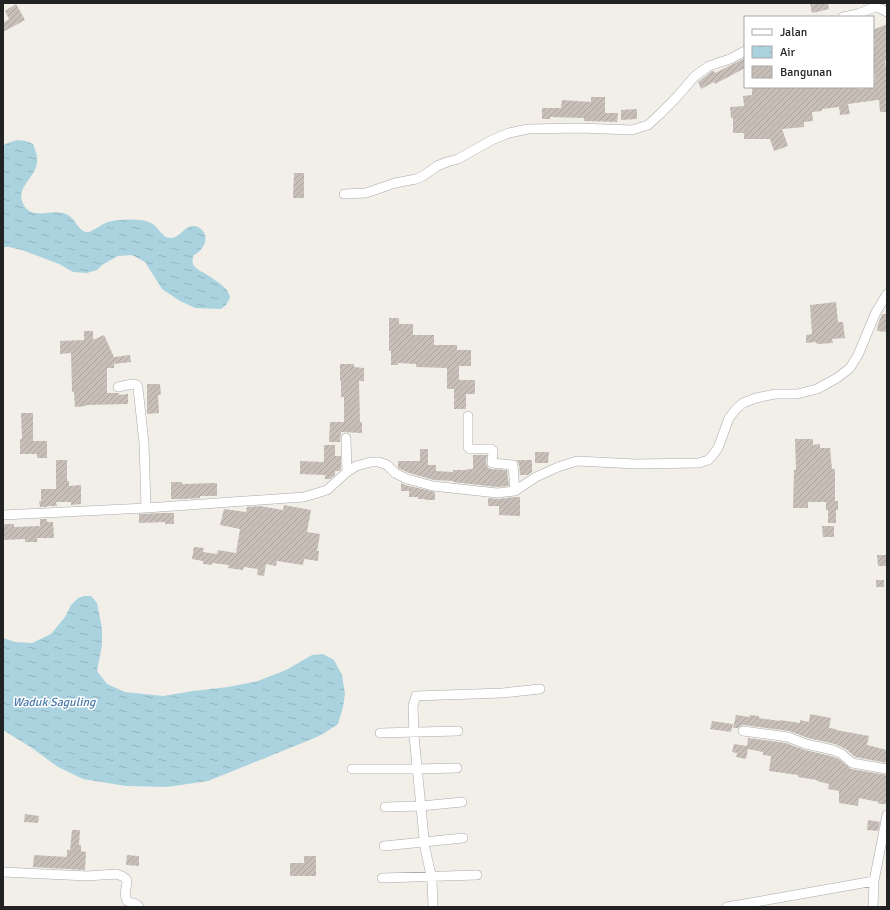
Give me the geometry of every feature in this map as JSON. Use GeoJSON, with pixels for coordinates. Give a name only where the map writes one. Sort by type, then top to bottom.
{"type":"FeatureCollection","features":[{"type":"Feature","properties":{"kind":"street"},"geometry":{"type":"LineString","coordinates":[[848,16],[858,14],[877,4],[879,8],[887,12]]}},
{"type":"Feature","properties":{"kind":"street"},"geometry":{"type":"LineString","coordinates":[[344,194],[366,192],[423,176],[437,166],[458,159],[508,133],[528,129],[580,128],[632,130],[648,125],[675,99],[695,76],[709,66],[730,59],[744,52]]}},
{"type":"Feature","properties":{"kind":"street"},"geometry":{"type":"LineString","coordinates":[[3,515],[146,508],[304,497],[327,490],[356,466],[371,462],[379,462],[407,479],[433,486],[497,493],[515,491],[536,477],[558,466],[577,461],[636,464],[699,464],[708,460],[718,448],[729,418],[743,403],[756,398],[775,394],[797,394],[817,389],[837,378],[850,368],[858,355],[876,312],[887,294]]}},
{"type":"Feature","properties":{"kind":"street"},"geometry":{"type":"LineString","coordinates":[[118,387],[134,384],[137,385],[138,388],[144,443],[146,508]]}},
{"type":"Feature","properties":{"kind":"street"},"geometry":{"type":"LineString","coordinates":[[468,416],[468,447],[470,449],[491,449],[493,451],[492,463],[513,465],[515,491]]}},
{"type":"Feature","properties":{"kind":"street"},"geometry":{"type":"LineString","coordinates":[[346,438],[347,472]]}},
{"type":"Feature","properties":{"kind":"street"},"geometry":{"type":"LineString","coordinates":[[433,907],[431,876],[425,842],[414,732],[413,706],[416,696],[502,693],[540,689]]}},
{"type":"Feature","properties":{"kind":"street"},"geometry":{"type":"LineString","coordinates":[[380,733],[458,731]]}},
{"type":"Feature","properties":{"kind":"street"},"geometry":{"type":"LineString","coordinates":[[743,731],[788,737],[806,744],[833,750],[842,754],[852,764],[887,769]]}},
{"type":"Feature","properties":{"kind":"street"},"geometry":{"type":"LineString","coordinates":[[352,769],[457,768]]}},
{"type":"Feature","properties":{"kind":"street"},"geometry":{"type":"LineString","coordinates":[[385,807],[421,806],[462,802]]}},
{"type":"Feature","properties":{"kind":"street"},"geometry":{"type":"LineString","coordinates":[[873,907],[874,881],[887,815]]}},
{"type":"Feature","properties":{"kind":"street"},"geometry":{"type":"LineString","coordinates":[[384,846],[463,838]]}},
{"type":"Feature","properties":{"kind":"street"},"geometry":{"type":"LineString","coordinates":[[3,872],[87,876],[116,874],[126,879],[125,894],[127,901],[133,902],[139,907]]}},
{"type":"Feature","properties":{"kind":"street"},"geometry":{"type":"LineString","coordinates":[[382,878],[477,875]]}},
{"type":"Feature","properties":{"kind":"street"},"geometry":{"type":"LineString","coordinates":[[727,907],[874,881]]}},
{"type":"Feature","properties":{"kind":"water"},"geometry":{"type":"Polygon","coordinates":[[[17,140],[26,141],[33,144],[37,155],[36,167],[22,191],[21,196],[22,201],[30,212],[55,212],[68,215],[83,231],[87,232],[108,222],[123,220],[147,221],[153,224],[164,236],[170,238],[177,236],[191,226],[197,227],[204,233],[205,241],[203,247],[194,255],[192,262],[193,265],[227,290],[230,298],[226,305],[221,309],[195,308],[180,301],[162,289],[145,262],[132,255],[118,256],[102,265],[97,270],[87,273],[73,272],[59,264],[22,250],[3,247],[3,147],[5,144],[17,140]]]}},
{"type":"Feature","properties":{"kind":"water","name":"Waduk Saguling"},"geometry":{"type":"Polygon","coordinates":[[[91,596],[97,603],[102,628],[102,645],[97,671],[107,684],[125,692],[163,696],[228,687],[258,681],[286,670],[312,655],[323,654],[334,660],[342,675],[345,694],[338,724],[312,739],[208,781],[167,787],[126,786],[83,779],[58,767],[32,748],[3,730],[3,638],[15,642],[32,643],[51,634],[65,617],[71,605],[78,598],[91,596]]]}},
{"type":"Feature","properties":{"kind":"building"},"geometry":{"type":"Polygon","coordinates":[[[810,3],[828,3],[829,9],[812,13],[810,3]]]}},
{"type":"Feature","properties":{"kind":"building"},"geometry":{"type":"Polygon","coordinates":[[[16,4],[25,20],[3,32],[3,23],[9,19],[5,11],[16,4]]]}},
{"type":"Feature","properties":{"kind":"building"},"geometry":{"type":"Polygon","coordinates":[[[887,24],[887,61],[885,61],[887,76],[887,112],[880,112],[879,100],[877,100],[848,104],[850,114],[840,115],[839,107],[812,112],[813,121],[804,122],[804,127],[782,129],[788,146],[774,151],[770,139],[744,139],[744,133],[733,133],[733,118],[731,118],[730,107],[744,106],[743,96],[752,95],[752,88],[874,88],[874,30],[887,24]]]}},
{"type":"Feature","properties":{"kind":"building"},"geometry":{"type":"Polygon","coordinates":[[[744,58],[744,69],[715,84],[714,82],[701,89],[698,82],[712,71],[715,73],[744,58]]]}},
{"type":"Feature","properties":{"kind":"building"},"geometry":{"type":"Polygon","coordinates":[[[591,97],[605,97],[605,113],[618,113],[617,122],[584,121],[584,118],[550,117],[550,119],[542,119],[542,108],[561,108],[562,100],[591,102],[591,97]]]}},
{"type":"Feature","properties":{"kind":"building"},"geometry":{"type":"Polygon","coordinates":[[[637,109],[637,119],[621,120],[621,110],[637,109]]]}},
{"type":"Feature","properties":{"kind":"building"},"geometry":{"type":"Polygon","coordinates":[[[294,173],[304,173],[304,198],[293,198],[294,173]]]}},
{"type":"Feature","properties":{"kind":"building"},"geometry":{"type":"Polygon","coordinates":[[[836,302],[838,322],[843,322],[845,338],[832,339],[833,343],[806,343],[806,335],[812,334],[810,305],[836,302]]]}},
{"type":"Feature","properties":{"kind":"building"},"geometry":{"type":"Polygon","coordinates":[[[882,314],[887,314],[887,332],[877,331],[882,314]]]}},
{"type":"Feature","properties":{"kind":"building"},"geometry":{"type":"Polygon","coordinates":[[[389,318],[399,318],[399,324],[413,324],[413,335],[434,335],[434,345],[457,345],[457,350],[471,350],[471,366],[459,366],[459,380],[475,380],[475,394],[466,394],[466,409],[454,409],[454,389],[447,389],[447,368],[416,367],[416,364],[398,363],[398,365],[391,365],[391,351],[389,351],[389,318]]]}},
{"type":"Feature","properties":{"kind":"building"},"geometry":{"type":"Polygon","coordinates":[[[84,331],[93,331],[93,340],[104,335],[114,357],[130,355],[131,362],[114,364],[114,368],[107,368],[107,393],[119,393],[119,395],[128,394],[128,404],[86,405],[75,407],[74,392],[72,392],[71,353],[60,354],[60,341],[84,340],[84,331]]]}},
{"type":"Feature","properties":{"kind":"building"},"geometry":{"type":"Polygon","coordinates":[[[340,364],[354,364],[354,367],[364,368],[364,381],[359,381],[360,422],[362,422],[362,433],[341,432],[340,442],[329,442],[330,422],[344,422],[344,397],[341,397],[340,364]]]}},
{"type":"Feature","properties":{"kind":"building"},"geometry":{"type":"Polygon","coordinates":[[[147,384],[160,384],[161,395],[158,395],[159,413],[147,414],[147,384]]]}},
{"type":"Feature","properties":{"kind":"building"},"geometry":{"type":"Polygon","coordinates":[[[21,413],[33,413],[33,441],[47,441],[47,458],[37,458],[37,454],[20,454],[20,439],[22,439],[21,413]]]}},
{"type":"Feature","properties":{"kind":"building"},"geometry":{"type":"Polygon","coordinates":[[[795,439],[813,439],[813,445],[820,444],[820,448],[830,448],[832,469],[835,469],[835,501],[838,501],[836,523],[828,523],[828,510],[826,510],[826,502],[808,502],[808,508],[793,508],[794,470],[796,470],[795,439]]]}},
{"type":"Feature","properties":{"kind":"building"},"geometry":{"type":"Polygon","coordinates":[[[324,445],[335,445],[335,456],[341,456],[341,469],[339,471],[335,471],[335,475],[330,479],[325,479],[325,475],[300,474],[300,461],[324,462],[324,445]]]}},
{"type":"Feature","properties":{"kind":"building"},"geometry":{"type":"Polygon","coordinates":[[[420,449],[428,449],[428,465],[436,465],[436,471],[453,472],[453,470],[473,469],[473,455],[487,455],[486,463],[488,468],[507,470],[509,486],[497,487],[434,480],[409,473],[398,468],[398,461],[420,461],[420,449]]]}},
{"type":"Feature","properties":{"kind":"building"},"geometry":{"type":"Polygon","coordinates":[[[535,452],[549,452],[548,463],[535,463],[535,452]]]}},
{"type":"Feature","properties":{"kind":"building"},"geometry":{"type":"Polygon","coordinates":[[[56,460],[67,460],[67,481],[69,481],[69,486],[81,485],[81,504],[71,505],[71,502],[56,502],[57,506],[40,507],[39,501],[41,501],[41,489],[56,489],[56,460]]]}},
{"type":"Feature","properties":{"kind":"building"},"geometry":{"type":"Polygon","coordinates":[[[517,460],[532,460],[532,472],[528,475],[520,475],[517,460]]]}},
{"type":"Feature","properties":{"kind":"building"},"geometry":{"type":"Polygon","coordinates":[[[171,482],[182,482],[182,484],[217,483],[217,496],[171,499],[171,482]]]}},
{"type":"Feature","properties":{"kind":"building"},"geometry":{"type":"Polygon","coordinates":[[[401,483],[435,492],[435,500],[409,497],[409,491],[401,491],[401,483]]]}},
{"type":"Feature","properties":{"kind":"building"},"geometry":{"type":"Polygon","coordinates":[[[520,497],[520,516],[499,515],[499,506],[488,506],[488,498],[498,499],[520,497]]]}},
{"type":"Feature","properties":{"kind":"building"},"geometry":{"type":"Polygon","coordinates":[[[284,505],[311,510],[307,532],[320,534],[317,551],[319,551],[318,561],[304,559],[303,565],[277,561],[276,566],[266,564],[264,576],[257,575],[258,569],[244,567],[243,570],[228,568],[229,565],[212,563],[212,565],[203,564],[203,561],[192,559],[194,547],[204,548],[203,552],[217,554],[218,550],[236,553],[240,529],[220,525],[224,509],[246,512],[247,507],[260,506],[283,510],[284,505]]]}},
{"type":"Feature","properties":{"kind":"building"},"geometry":{"type":"Polygon","coordinates":[[[174,513],[174,524],[165,524],[165,522],[139,523],[139,514],[174,513]]]}},
{"type":"Feature","properties":{"kind":"building"},"geometry":{"type":"Polygon","coordinates":[[[40,519],[47,519],[47,522],[53,522],[54,538],[37,538],[37,542],[25,542],[25,539],[3,540],[3,524],[14,524],[14,527],[40,526],[40,519]]]}},
{"type":"Feature","properties":{"kind":"building"},"geometry":{"type":"Polygon","coordinates":[[[822,526],[834,526],[834,537],[823,537],[822,526]]]}},
{"type":"Feature","properties":{"kind":"building"},"geometry":{"type":"Polygon","coordinates":[[[877,555],[886,555],[886,566],[878,566],[877,555]]]}},
{"type":"Feature","properties":{"kind":"building"},"geometry":{"type":"Polygon","coordinates":[[[876,580],[884,580],[884,587],[876,587],[876,580]]]}},
{"type":"Feature","properties":{"kind":"building"},"geometry":{"type":"Polygon","coordinates":[[[810,714],[831,718],[829,728],[869,736],[867,745],[887,750],[887,763],[855,757],[846,749],[835,744],[808,738],[789,731],[744,725],[738,728],[733,728],[736,715],[749,717],[750,715],[759,716],[759,718],[800,723],[800,720],[809,722],[810,714]]]}},
{"type":"Feature","properties":{"kind":"building"},"geometry":{"type":"Polygon","coordinates":[[[712,721],[733,724],[731,732],[710,729],[712,721]]]}},
{"type":"Feature","properties":{"kind":"building"},"geometry":{"type":"Polygon","coordinates":[[[748,738],[786,743],[805,750],[839,759],[851,769],[887,775],[887,804],[878,804],[879,802],[859,798],[858,806],[839,803],[839,791],[828,789],[829,784],[817,780],[798,777],[798,775],[769,771],[771,756],[763,755],[763,752],[748,749],[746,759],[736,757],[737,753],[732,752],[734,744],[747,746],[748,738]]]}},
{"type":"Feature","properties":{"kind":"building"},"geometry":{"type":"Polygon","coordinates":[[[25,814],[39,816],[38,823],[24,822],[25,814]]]}},
{"type":"Feature","properties":{"kind":"building"},"geometry":{"type":"Polygon","coordinates":[[[868,820],[880,822],[878,831],[867,830],[868,820]]]}},
{"type":"Feature","properties":{"kind":"building"},"geometry":{"type":"Polygon","coordinates":[[[72,830],[80,830],[79,845],[81,845],[81,851],[86,852],[85,870],[33,867],[34,855],[67,857],[67,850],[70,850],[72,830]]]}},
{"type":"Feature","properties":{"kind":"building"},"geometry":{"type":"Polygon","coordinates":[[[127,855],[139,856],[139,866],[126,865],[127,855]]]}},
{"type":"Feature","properties":{"kind":"building"},"geometry":{"type":"Polygon","coordinates":[[[304,856],[316,856],[316,876],[290,876],[290,863],[304,863],[304,856]]]}}]}
